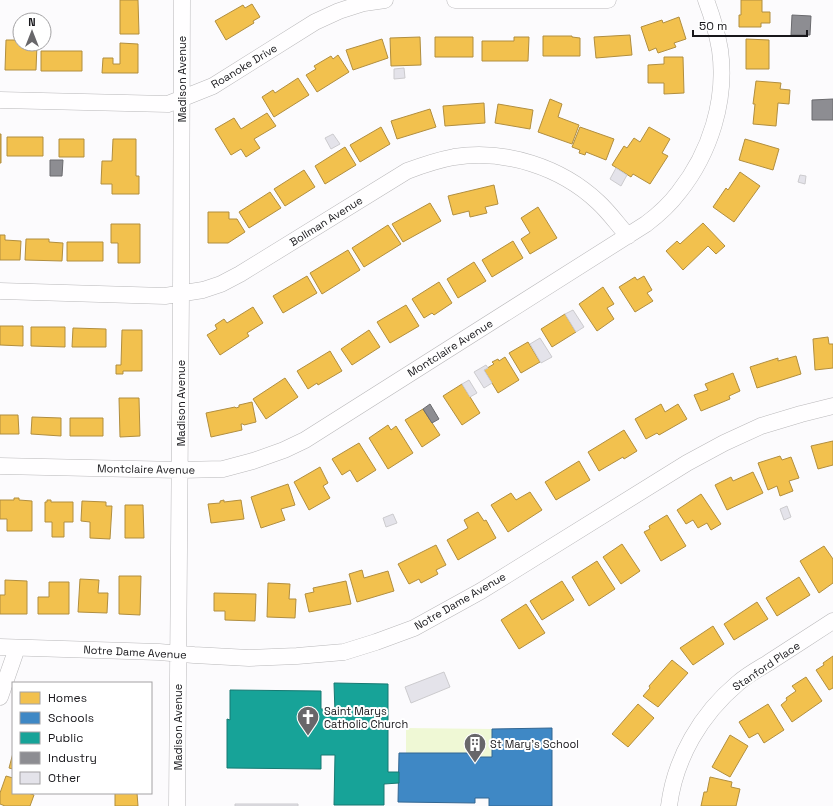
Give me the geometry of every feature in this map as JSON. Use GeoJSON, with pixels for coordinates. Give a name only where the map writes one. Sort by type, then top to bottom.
{"type":"FeatureCollection","features":[{"type":"Feature","properties":{"kind":"street","name":"Madison Avenue"},"geometry":{"type":"LineString","coordinates":[[177,806],[182,0]]}},
{"type":"Feature","properties":{"kind":"street","name":"Roanoke Drive"},"geometry":{"type":"LineString","coordinates":[[0,100],[168,104],[213,86],[315,22],[339,11],[385,0]]}},
{"type":"Feature","properties":{"kind":"street"},"geometry":{"type":"LineString","coordinates":[[455,0],[608,0]]}},
{"type":"Feature","properties":{"kind":"street","name":"Montclaire Avenue"},"geometry":{"type":"LineString","coordinates":[[0,466],[180,470],[223,469],[254,461],[284,450],[305,440],[628,236],[655,217],[678,193],[692,174],[704,152],[714,126],[719,105],[721,78],[720,51],[715,25],[706,0]]}},
{"type":"Feature","properties":{"kind":"street","name":"Bollman Avenue"},"geometry":{"type":"LineString","coordinates":[[0,291],[165,296],[202,290],[221,284],[240,274],[407,171],[431,162],[456,157],[500,157],[527,162],[553,171],[577,185],[598,202],[628,236]]}},
{"type":"Feature","properties":{"kind":"street","name":"Notre Dame Avenue"},"geometry":{"type":"LineString","coordinates":[[0,648],[159,652],[248,658],[344,652],[414,628],[481,591],[680,467],[724,443],[768,424],[833,406]]}},
{"type":"Feature","properties":{"kind":"street","name":"Stanford Place"},"geometry":{"type":"LineString","coordinates":[[669,806],[676,774],[688,746],[700,724],[718,701],[739,682],[833,621]]}},
{"type":"Feature","properties":{"kind":"street"},"geometry":{"type":"LineString","coordinates":[[0,697],[17,648]]}},
{"type":"Feature","properties":{"kind":"green space"},"geometry":{"type":"Polygon","coordinates":[[[406,728],[492,729],[492,757],[476,757],[476,753],[406,753],[406,728]]]}},
{"type":"Feature","properties":{"kind":"building: Homes"},"geometry":{"type":"Polygon","coordinates":[[[120,0],[138,0],[139,34],[120,34],[120,0]]]}},
{"type":"Feature","properties":{"kind":"building: Homes"},"geometry":{"type":"Polygon","coordinates":[[[741,0],[762,0],[762,12],[770,12],[770,23],[761,23],[761,27],[739,27],[741,0]]]}},
{"type":"Feature","properties":{"kind":"building: Homes"},"geometry":{"type":"Polygon","coordinates":[[[252,4],[260,17],[253,21],[254,23],[226,40],[215,21],[243,5],[245,8],[252,4]]]}},
{"type":"Feature","properties":{"kind":"building: Homes"},"geometry":{"type":"Polygon","coordinates":[[[679,17],[686,39],[674,43],[676,47],[658,53],[656,48],[649,51],[641,27],[662,20],[663,23],[679,17]]]}},
{"type":"Feature","properties":{"kind":"building: Homes"},"geometry":{"type":"Polygon","coordinates":[[[630,35],[632,55],[596,58],[594,37],[630,35]]]}},
{"type":"Feature","properties":{"kind":"building: Homes"},"geometry":{"type":"Polygon","coordinates":[[[543,36],[572,36],[580,38],[580,56],[543,56],[543,36]]]}},
{"type":"Feature","properties":{"kind":"building: Homes"},"geometry":{"type":"Polygon","coordinates":[[[420,37],[421,65],[391,66],[390,38],[420,37]]]}},
{"type":"Feature","properties":{"kind":"building: Homes"},"geometry":{"type":"Polygon","coordinates":[[[435,37],[473,37],[473,57],[435,57],[435,37]]]}},
{"type":"Feature","properties":{"kind":"building: Homes"},"geometry":{"type":"Polygon","coordinates":[[[514,37],[529,37],[528,61],[482,61],[482,41],[514,41],[514,37]]]}},
{"type":"Feature","properties":{"kind":"building: Homes"},"geometry":{"type":"Polygon","coordinates":[[[382,39],[388,58],[353,70],[346,50],[382,39]]]}},
{"type":"Feature","properties":{"kind":"building: Homes"},"geometry":{"type":"Polygon","coordinates":[[[746,39],[769,40],[769,69],[746,69],[746,39]]]}},
{"type":"Feature","properties":{"kind":"building: Homes"},"geometry":{"type":"Polygon","coordinates":[[[6,40],[12,40],[12,52],[37,52],[36,70],[5,70],[6,40]]]}},
{"type":"Feature","properties":{"kind":"building: Homes"},"geometry":{"type":"Polygon","coordinates":[[[120,43],[138,44],[138,73],[102,73],[103,58],[113,58],[113,64],[120,64],[120,43]]]}},
{"type":"Feature","properties":{"kind":"building: Homes"},"geometry":{"type":"Polygon","coordinates":[[[82,51],[82,71],[41,71],[41,52],[82,51]]]}},
{"type":"Feature","properties":{"kind":"building: Homes"},"geometry":{"type":"Polygon","coordinates":[[[338,55],[349,72],[317,92],[306,75],[316,69],[314,66],[331,56],[333,59],[338,55]]]}},
{"type":"Feature","properties":{"kind":"building: Homes"},"geometry":{"type":"Polygon","coordinates":[[[664,57],[683,57],[684,93],[664,94],[664,83],[648,83],[648,65],[664,64],[664,57]]]}},
{"type":"Feature","properties":{"kind":"building: Homes"},"geometry":{"type":"Polygon","coordinates":[[[298,78],[309,95],[274,117],[262,97],[273,90],[275,93],[298,78]]]}},
{"type":"Feature","properties":{"kind":"building: Homes"},"geometry":{"type":"Polygon","coordinates":[[[756,81],[781,83],[780,89],[790,90],[789,104],[778,103],[776,126],[753,124],[755,104],[753,104],[756,81]]]}},
{"type":"Feature","properties":{"kind":"building: Homes"},"geometry":{"type":"Polygon","coordinates":[[[550,99],[562,104],[558,117],[579,125],[572,144],[538,132],[550,99]]]}},
{"type":"Feature","properties":{"kind":"building: Homes"},"geometry":{"type":"Polygon","coordinates":[[[484,103],[485,123],[445,126],[443,106],[484,103]]]}},
{"type":"Feature","properties":{"kind":"building: Homes"},"geometry":{"type":"Polygon","coordinates":[[[498,104],[533,110],[530,129],[495,123],[498,104]]]}},
{"type":"Feature","properties":{"kind":"building: Homes"},"geometry":{"type":"Polygon","coordinates":[[[430,109],[436,127],[397,139],[391,121],[430,109]]]}},
{"type":"Feature","properties":{"kind":"building: Homes"},"geometry":{"type":"Polygon","coordinates":[[[267,113],[276,126],[254,139],[260,148],[246,157],[241,149],[231,155],[215,129],[234,118],[241,129],[267,113]]]}},
{"type":"Feature","properties":{"kind":"building: Homes"},"geometry":{"type":"Polygon","coordinates":[[[381,127],[390,144],[360,162],[350,145],[381,127]]]}},
{"type":"Feature","properties":{"kind":"building: Homes"},"geometry":{"type":"Polygon","coordinates":[[[580,127],[614,139],[606,160],[586,152],[585,155],[579,153],[580,150],[572,147],[580,127]]]}},
{"type":"Feature","properties":{"kind":"building: Homes"},"geometry":{"type":"Polygon","coordinates":[[[649,127],[670,139],[662,153],[668,156],[650,184],[633,174],[631,177],[612,165],[624,146],[627,148],[634,138],[640,142],[649,127]]]}},
{"type":"Feature","properties":{"kind":"building: Homes"},"geometry":{"type":"Polygon","coordinates":[[[1,134],[1,163],[0,163],[1,134]]]}},
{"type":"Feature","properties":{"kind":"building: Homes"},"geometry":{"type":"Polygon","coordinates":[[[7,137],[43,137],[43,156],[7,156],[7,137]]]}},
{"type":"Feature","properties":{"kind":"building: Homes"},"geometry":{"type":"Polygon","coordinates":[[[59,139],[84,139],[84,157],[59,157],[59,139]]]}},
{"type":"Feature","properties":{"kind":"building: Homes"},"geometry":{"type":"Polygon","coordinates":[[[113,139],[136,139],[136,176],[139,176],[139,194],[112,194],[112,184],[101,184],[102,161],[112,161],[113,139]]]}},
{"type":"Feature","properties":{"kind":"building: Homes"},"geometry":{"type":"Polygon","coordinates":[[[745,139],[779,149],[773,170],[739,160],[745,139]]]}},
{"type":"Feature","properties":{"kind":"building: Homes"},"geometry":{"type":"Polygon","coordinates":[[[345,147],[356,165],[325,184],[315,166],[345,147]]]}},
{"type":"Feature","properties":{"kind":"building: Homes"},"geometry":{"type":"Polygon","coordinates":[[[304,170],[315,187],[285,206],[274,189],[304,170]]]}},
{"type":"Feature","properties":{"kind":"building: Homes"},"geometry":{"type":"Polygon","coordinates":[[[740,172],[760,186],[734,222],[713,207],[726,188],[728,190],[740,172]]]}},
{"type":"Feature","properties":{"kind":"building: Homes"},"geometry":{"type":"Polygon","coordinates":[[[494,185],[498,204],[485,207],[487,213],[470,217],[469,211],[453,215],[448,196],[494,185]]]}},
{"type":"Feature","properties":{"kind":"building: Homes"},"geometry":{"type":"Polygon","coordinates":[[[270,192],[281,208],[249,228],[239,212],[270,192]]]}},
{"type":"Feature","properties":{"kind":"building: Homes"},"geometry":{"type":"Polygon","coordinates":[[[430,203],[441,221],[403,242],[392,224],[430,203]]]}},
{"type":"Feature","properties":{"kind":"building: Homes"},"geometry":{"type":"Polygon","coordinates":[[[538,207],[557,238],[530,254],[521,239],[530,233],[521,218],[538,207]]]}},
{"type":"Feature","properties":{"kind":"building: Homes"},"geometry":{"type":"Polygon","coordinates":[[[208,212],[229,212],[229,219],[237,219],[245,232],[228,243],[208,243],[208,212]]]}},
{"type":"Feature","properties":{"kind":"building: Homes"},"geometry":{"type":"Polygon","coordinates":[[[703,223],[725,246],[716,254],[708,246],[683,270],[666,251],[677,241],[680,244],[703,223]]]}},
{"type":"Feature","properties":{"kind":"building: Homes"},"geometry":{"type":"Polygon","coordinates":[[[111,224],[140,224],[140,263],[118,263],[118,243],[111,243],[111,224]]]}},
{"type":"Feature","properties":{"kind":"building: Homes"},"geometry":{"type":"Polygon","coordinates":[[[388,225],[401,244],[364,267],[352,248],[388,225]]]}},
{"type":"Feature","properties":{"kind":"building: Homes"},"geometry":{"type":"Polygon","coordinates":[[[0,235],[5,235],[5,240],[21,241],[20,260],[0,260],[0,235]]]}},
{"type":"Feature","properties":{"kind":"building: Homes"},"geometry":{"type":"Polygon","coordinates":[[[26,239],[49,239],[49,242],[63,243],[62,261],[25,260],[26,239]]]}},
{"type":"Feature","properties":{"kind":"building: Homes"},"geometry":{"type":"Polygon","coordinates":[[[513,241],[523,258],[492,277],[482,260],[513,241]]]}},
{"type":"Feature","properties":{"kind":"building: Homes"},"geometry":{"type":"Polygon","coordinates":[[[67,242],[103,242],[103,261],[67,261],[67,242]]]}},
{"type":"Feature","properties":{"kind":"building: Homes"},"geometry":{"type":"Polygon","coordinates":[[[348,250],[360,270],[322,294],[310,273],[348,250]]]}},
{"type":"Feature","properties":{"kind":"building: Homes"},"geometry":{"type":"Polygon","coordinates":[[[474,262],[486,281],[458,298],[447,279],[474,262]]]}},
{"type":"Feature","properties":{"kind":"building: Homes"},"geometry":{"type":"Polygon","coordinates":[[[307,276],[317,293],[283,313],[273,296],[307,276]]]}},
{"type":"Feature","properties":{"kind":"building: Homes"},"geometry":{"type":"Polygon","coordinates":[[[644,276],[652,290],[647,293],[653,301],[635,312],[619,287],[635,277],[637,280],[644,276]]]}},
{"type":"Feature","properties":{"kind":"building: Homes"},"geometry":{"type":"Polygon","coordinates":[[[439,282],[452,303],[434,315],[432,313],[424,318],[412,299],[439,282]]]}},
{"type":"Feature","properties":{"kind":"building: Homes"},"geometry":{"type":"Polygon","coordinates":[[[603,287],[614,304],[607,308],[614,319],[597,331],[579,304],[603,287]]]}},
{"type":"Feature","properties":{"kind":"building: Homes"},"geometry":{"type":"Polygon","coordinates":[[[406,305],[419,326],[390,343],[377,322],[406,305]]]}},
{"type":"Feature","properties":{"kind":"building: Homes"},"geometry":{"type":"Polygon","coordinates":[[[253,307],[263,323],[247,333],[249,336],[220,355],[207,335],[217,329],[215,325],[224,319],[227,323],[253,307]]]}},
{"type":"Feature","properties":{"kind":"building: Homes"},"geometry":{"type":"Polygon","coordinates":[[[565,314],[576,332],[552,347],[541,329],[565,314]]]}},
{"type":"Feature","properties":{"kind":"building: Homes"},"geometry":{"type":"Polygon","coordinates":[[[0,326],[23,326],[23,346],[0,345],[0,326]]]}},
{"type":"Feature","properties":{"kind":"building: Homes"},"geometry":{"type":"Polygon","coordinates":[[[31,327],[65,327],[65,347],[31,346],[31,327]]]}},
{"type":"Feature","properties":{"kind":"building: Homes"},"geometry":{"type":"Polygon","coordinates":[[[73,328],[106,329],[106,347],[72,347],[73,328]]]}},
{"type":"Feature","properties":{"kind":"building: Homes"},"geometry":{"type":"Polygon","coordinates":[[[122,330],[142,330],[142,371],[123,371],[123,374],[116,374],[116,365],[121,365],[122,330]]]}},
{"type":"Feature","properties":{"kind":"building: Homes"},"geometry":{"type":"Polygon","coordinates":[[[369,330],[380,347],[352,365],[341,349],[369,330]]]}},
{"type":"Feature","properties":{"kind":"building: Homes"},"geometry":{"type":"Polygon","coordinates":[[[828,337],[829,344],[833,344],[833,368],[815,370],[813,339],[828,337]]]}},
{"type":"Feature","properties":{"kind":"building: Homes"},"geometry":{"type":"Polygon","coordinates":[[[528,342],[540,362],[521,373],[509,353],[528,342]]]}},
{"type":"Feature","properties":{"kind":"building: Homes"},"geometry":{"type":"Polygon","coordinates":[[[330,351],[342,371],[308,389],[297,371],[330,351]]]}},
{"type":"Feature","properties":{"kind":"building: Homes"},"geometry":{"type":"Polygon","coordinates":[[[796,356],[801,374],[757,388],[750,367],[778,358],[778,361],[796,356]]]}},
{"type":"Feature","properties":{"kind":"building: Homes"},"geometry":{"type":"Polygon","coordinates":[[[505,357],[519,380],[498,393],[484,370],[494,364],[492,362],[498,359],[499,361],[505,357]]]}},
{"type":"Feature","properties":{"kind":"building: Homes"},"geometry":{"type":"Polygon","coordinates":[[[733,373],[740,391],[729,396],[730,399],[701,411],[694,395],[708,390],[705,384],[733,373]]]}},
{"type":"Feature","properties":{"kind":"building: Homes"},"geometry":{"type":"Polygon","coordinates":[[[285,378],[298,397],[266,419],[253,399],[285,378]]]}},
{"type":"Feature","properties":{"kind":"building: Homes"},"geometry":{"type":"Polygon","coordinates":[[[462,384],[480,413],[462,425],[443,396],[462,384]]]}},
{"type":"Feature","properties":{"kind":"building: Homes"},"geometry":{"type":"Polygon","coordinates":[[[119,398],[139,398],[140,436],[120,437],[119,398]]]}},
{"type":"Feature","properties":{"kind":"building: Homes"},"geometry":{"type":"Polygon","coordinates":[[[252,402],[256,422],[244,425],[241,424],[242,430],[211,437],[206,413],[236,408],[239,407],[239,405],[252,402]]]}},
{"type":"Feature","properties":{"kind":"building: Homes"},"geometry":{"type":"Polygon","coordinates":[[[661,404],[665,412],[678,404],[687,419],[659,435],[657,433],[646,439],[635,419],[661,404]]]}},
{"type":"Feature","properties":{"kind":"building: Homes"},"geometry":{"type":"Polygon","coordinates":[[[423,409],[440,435],[422,447],[405,420],[423,409]]]}},
{"type":"Feature","properties":{"kind":"building: Homes"},"geometry":{"type":"Polygon","coordinates":[[[0,415],[18,415],[19,434],[0,434],[0,415]]]}},
{"type":"Feature","properties":{"kind":"building: Homes"},"geometry":{"type":"Polygon","coordinates":[[[32,417],[61,418],[61,436],[31,434],[32,417]]]}},
{"type":"Feature","properties":{"kind":"building: Homes"},"geometry":{"type":"Polygon","coordinates":[[[70,418],[103,418],[103,436],[70,436],[70,418]]]}},
{"type":"Feature","properties":{"kind":"building: Homes"},"geometry":{"type":"Polygon","coordinates":[[[388,425],[391,430],[396,426],[413,453],[388,469],[369,438],[388,425]]]}},
{"type":"Feature","properties":{"kind":"building: Homes"},"geometry":{"type":"Polygon","coordinates":[[[624,430],[637,451],[624,459],[623,457],[599,471],[588,452],[624,430]]]}},
{"type":"Feature","properties":{"kind":"building: Homes"},"geometry":{"type":"Polygon","coordinates":[[[833,441],[833,465],[818,469],[811,446],[833,441]]]}},
{"type":"Feature","properties":{"kind":"building: Homes"},"geometry":{"type":"Polygon","coordinates":[[[359,443],[376,470],[357,482],[350,470],[342,475],[332,459],[359,443]]]}},
{"type":"Feature","properties":{"kind":"building: Homes"},"geometry":{"type":"Polygon","coordinates":[[[780,456],[782,460],[791,457],[799,478],[789,481],[793,491],[780,496],[777,486],[768,490],[758,463],[780,456]]]}},
{"type":"Feature","properties":{"kind":"building: Homes"},"geometry":{"type":"Polygon","coordinates":[[[579,461],[590,480],[556,500],[545,482],[579,461]]]}},
{"type":"Feature","properties":{"kind":"building: Homes"},"geometry":{"type":"Polygon","coordinates":[[[320,467],[328,483],[323,486],[330,498],[309,510],[294,482],[320,467]]]}},
{"type":"Feature","properties":{"kind":"building: Homes"},"geometry":{"type":"Polygon","coordinates":[[[753,472],[763,493],[727,510],[715,485],[731,477],[733,481],[753,472]]]}},
{"type":"Feature","properties":{"kind":"building: Homes"},"geometry":{"type":"Polygon","coordinates":[[[288,484],[295,505],[281,509],[285,520],[261,528],[251,497],[288,484]]]}},
{"type":"Feature","properties":{"kind":"building: Homes"},"geometry":{"type":"Polygon","coordinates":[[[530,492],[542,510],[508,532],[491,505],[511,493],[516,500],[530,492]]]}},
{"type":"Feature","properties":{"kind":"building: Homes"},"geometry":{"type":"Polygon","coordinates":[[[701,494],[721,524],[711,530],[707,523],[698,528],[693,520],[686,524],[677,510],[701,494]]]}},
{"type":"Feature","properties":{"kind":"building: Homes"},"geometry":{"type":"Polygon","coordinates":[[[14,498],[32,501],[32,531],[7,531],[7,519],[0,519],[0,500],[14,500],[14,498]]]}},
{"type":"Feature","properties":{"kind":"building: Homes"},"geometry":{"type":"Polygon","coordinates":[[[47,500],[51,500],[51,502],[73,502],[73,522],[64,522],[64,537],[52,537],[52,522],[45,522],[45,502],[47,502],[47,500]]]}},
{"type":"Feature","properties":{"kind":"building: Homes"},"geometry":{"type":"Polygon","coordinates":[[[224,500],[224,502],[241,500],[244,519],[211,523],[208,504],[220,503],[220,501],[224,500]]]}},
{"type":"Feature","properties":{"kind":"building: Homes"},"geometry":{"type":"Polygon","coordinates":[[[82,501],[106,502],[106,506],[112,506],[110,539],[90,538],[90,522],[81,521],[82,501]]]}},
{"type":"Feature","properties":{"kind":"building: Homes"},"geometry":{"type":"Polygon","coordinates":[[[125,505],[143,505],[144,538],[125,538],[125,505]]]}},
{"type":"Feature","properties":{"kind":"building: Homes"},"geometry":{"type":"Polygon","coordinates":[[[478,512],[484,521],[486,520],[496,538],[458,560],[447,540],[468,528],[464,520],[478,512]]]}},
{"type":"Feature","properties":{"kind":"building: Homes"},"geometry":{"type":"Polygon","coordinates":[[[667,515],[686,546],[661,561],[644,532],[650,529],[649,526],[667,515]]]}},
{"type":"Feature","properties":{"kind":"building: Homes"},"geometry":{"type":"Polygon","coordinates":[[[622,544],[640,571],[621,584],[603,557],[622,544]]]}},
{"type":"Feature","properties":{"kind":"building: Homes"},"geometry":{"type":"Polygon","coordinates":[[[436,545],[446,565],[436,570],[438,574],[421,583],[419,579],[409,584],[398,564],[436,545]]]}},
{"type":"Feature","properties":{"kind":"building: Homes"},"geometry":{"type":"Polygon","coordinates":[[[824,546],[833,559],[833,583],[819,593],[800,561],[824,546]]]}},
{"type":"Feature","properties":{"kind":"building: Homes"},"geometry":{"type":"Polygon","coordinates":[[[597,561],[615,589],[589,606],[572,577],[597,561]]]}},
{"type":"Feature","properties":{"kind":"building: Homes"},"geometry":{"type":"Polygon","coordinates":[[[362,570],[364,578],[388,571],[394,591],[357,602],[349,574],[362,570]]]}},
{"type":"Feature","properties":{"kind":"building: Homes"},"geometry":{"type":"Polygon","coordinates":[[[119,576],[141,576],[140,615],[119,614],[119,576]]]}},
{"type":"Feature","properties":{"kind":"building: Homes"},"geometry":{"type":"Polygon","coordinates":[[[799,577],[810,595],[777,616],[766,598],[799,577]]]}},
{"type":"Feature","properties":{"kind":"building: Homes"},"geometry":{"type":"Polygon","coordinates":[[[80,579],[99,580],[98,593],[108,593],[107,613],[78,612],[80,579]]]}},
{"type":"Feature","properties":{"kind":"building: Homes"},"geometry":{"type":"Polygon","coordinates":[[[5,580],[27,581],[27,614],[0,614],[0,595],[5,595],[5,580]]]}},
{"type":"Feature","properties":{"kind":"building: Homes"},"geometry":{"type":"Polygon","coordinates":[[[346,581],[351,604],[309,612],[305,594],[314,592],[313,588],[346,581]]]}},
{"type":"Feature","properties":{"kind":"building: Homes"},"geometry":{"type":"Polygon","coordinates":[[[562,581],[574,600],[542,620],[530,601],[562,581]]]}},
{"type":"Feature","properties":{"kind":"building: Homes"},"geometry":{"type":"Polygon","coordinates":[[[49,582],[69,582],[69,614],[38,614],[38,597],[49,597],[49,582]]]}},
{"type":"Feature","properties":{"kind":"building: Homes"},"geometry":{"type":"Polygon","coordinates":[[[268,583],[290,584],[289,599],[296,599],[295,618],[267,617],[268,583]]]}},
{"type":"Feature","properties":{"kind":"building: Homes"},"geometry":{"type":"Polygon","coordinates":[[[214,593],[256,594],[255,621],[225,620],[225,611],[214,611],[214,593]]]}},
{"type":"Feature","properties":{"kind":"building: Homes"},"geometry":{"type":"Polygon","coordinates":[[[757,602],[768,619],[734,640],[724,624],[757,602]]]}},
{"type":"Feature","properties":{"kind":"building: Homes"},"geometry":{"type":"Polygon","coordinates":[[[526,604],[545,633],[519,649],[501,620],[526,604]]]}},
{"type":"Feature","properties":{"kind":"building: Homes"},"geometry":{"type":"Polygon","coordinates":[[[713,626],[724,644],[693,665],[680,648],[713,626]]]}},
{"type":"Feature","properties":{"kind":"building: Homes"},"geometry":{"type":"Polygon","coordinates":[[[833,656],[833,688],[829,690],[816,670],[824,665],[823,663],[833,656]]]}},
{"type":"Feature","properties":{"kind":"building: Homes"},"geometry":{"type":"Polygon","coordinates":[[[672,660],[688,673],[658,707],[643,696],[650,688],[649,686],[672,660]]]}},
{"type":"Feature","properties":{"kind":"building: Homes"},"geometry":{"type":"Polygon","coordinates":[[[806,677],[822,701],[792,722],[781,705],[787,700],[786,698],[796,691],[792,686],[806,677]]]}},
{"type":"Feature","properties":{"kind":"building: Homes"},"geometry":{"type":"Polygon","coordinates":[[[638,704],[654,718],[628,747],[612,734],[638,704]]]}},
{"type":"Feature","properties":{"kind":"building: Homes"},"geometry":{"type":"Polygon","coordinates":[[[768,704],[784,730],[764,743],[758,733],[749,738],[739,722],[768,704]]]}},
{"type":"Feature","properties":{"kind":"building: Homes"},"geometry":{"type":"Polygon","coordinates":[[[730,735],[748,746],[730,777],[712,767],[730,735]]]}},
{"type":"Feature","properties":{"kind":"building: Homes"},"geometry":{"type":"Polygon","coordinates":[[[12,757],[12,769],[9,768],[12,757]]]}},
{"type":"Feature","properties":{"kind":"building: Homes"},"geometry":{"type":"Polygon","coordinates":[[[6,776],[12,778],[12,794],[34,795],[30,806],[5,806],[0,804],[0,793],[6,776]]]}},
{"type":"Feature","properties":{"kind":"building: Homes"},"geometry":{"type":"Polygon","coordinates":[[[710,777],[732,782],[731,787],[740,789],[736,806],[701,806],[704,792],[707,792],[710,777]]]}},
{"type":"Feature","properties":{"kind":"building: Homes"},"geometry":{"type":"Polygon","coordinates":[[[115,794],[137,794],[138,806],[115,806],[115,794]]]}},
{"type":"Feature","properties":{"kind":"building: Schools","name":"St Mary's School"},"geometry":{"type":"Polygon","coordinates":[[[552,728],[552,806],[489,806],[489,798],[475,798],[475,803],[398,802],[399,753],[476,753],[476,757],[492,757],[492,729],[552,728]]]}},
{"type":"Feature","properties":{"kind":"building: Public","name":"Saint Marys Catholic Church"},"geometry":{"type":"Polygon","coordinates":[[[334,683],[388,684],[388,772],[399,772],[399,783],[384,784],[384,805],[334,805],[335,755],[321,755],[321,769],[227,768],[227,719],[230,720],[230,690],[321,691],[321,709],[326,709],[325,713],[335,713],[334,683]]]}},
{"type":"Feature","properties":{"kind":"building: Industry"},"geometry":{"type":"Polygon","coordinates":[[[792,15],[811,16],[810,35],[791,35],[792,15]]]}},
{"type":"Feature","properties":{"kind":"building: Industry"},"geometry":{"type":"Polygon","coordinates":[[[833,99],[833,120],[812,120],[812,100],[833,99]]]}},
{"type":"Feature","properties":{"kind":"building: Industry"},"geometry":{"type":"Polygon","coordinates":[[[50,160],[63,160],[62,176],[50,176],[50,160]]]}},
{"type":"Feature","properties":{"kind":"building: Industry"},"geometry":{"type":"Polygon","coordinates":[[[430,404],[439,419],[432,423],[423,409],[430,404]]]}},
{"type":"Feature","properties":{"kind":"building: Other"},"geometry":{"type":"Polygon","coordinates":[[[404,68],[405,78],[394,79],[394,69],[404,68]]]}},
{"type":"Feature","properties":{"kind":"building: Other"},"geometry":{"type":"Polygon","coordinates":[[[333,134],[340,144],[331,149],[325,138],[333,134]]]}},
{"type":"Feature","properties":{"kind":"building: Other"},"geometry":{"type":"Polygon","coordinates":[[[616,168],[627,175],[621,186],[610,179],[616,168]]]}},
{"type":"Feature","properties":{"kind":"building: Other"},"geometry":{"type":"Polygon","coordinates":[[[800,175],[806,176],[805,184],[798,182],[800,175]]]}},
{"type":"Feature","properties":{"kind":"building: Other"},"geometry":{"type":"Polygon","coordinates":[[[573,310],[584,327],[576,332],[565,314],[573,310]]]}},
{"type":"Feature","properties":{"kind":"building: Other"},"geometry":{"type":"Polygon","coordinates":[[[540,338],[552,357],[541,363],[530,344],[540,338]]]}},
{"type":"Feature","properties":{"kind":"building: Other"},"geometry":{"type":"Polygon","coordinates":[[[486,365],[488,368],[484,370],[492,383],[484,388],[474,372],[486,365]]]}},
{"type":"Feature","properties":{"kind":"building: Other"},"geometry":{"type":"Polygon","coordinates":[[[469,380],[477,393],[470,397],[462,384],[469,380]]]}},
{"type":"Feature","properties":{"kind":"building: Other"},"geometry":{"type":"Polygon","coordinates":[[[787,506],[791,517],[784,520],[780,509],[787,506]]]}},
{"type":"Feature","properties":{"kind":"building: Other"},"geometry":{"type":"Polygon","coordinates":[[[393,514],[397,523],[386,527],[383,518],[393,514]]]}},
{"type":"Feature","properties":{"kind":"building: Other"},"geometry":{"type":"Polygon","coordinates":[[[444,672],[450,687],[411,703],[405,687],[444,672]]]}},
{"type":"Feature","properties":{"kind":"building: Other"},"geometry":{"type":"Polygon","coordinates":[[[235,804],[298,804],[298,806],[235,806],[235,804]]]}},
{"type":"Feature","properties":{"kind":"place","name":"Saint Marys Catholic Church"},"geometry":{"type":"Point","coordinates":[308,736]}},
{"type":"Feature","properties":{"kind":"place","name":"St Mary's School"},"geometry":{"type":"Point","coordinates":[475,764]}}]}
